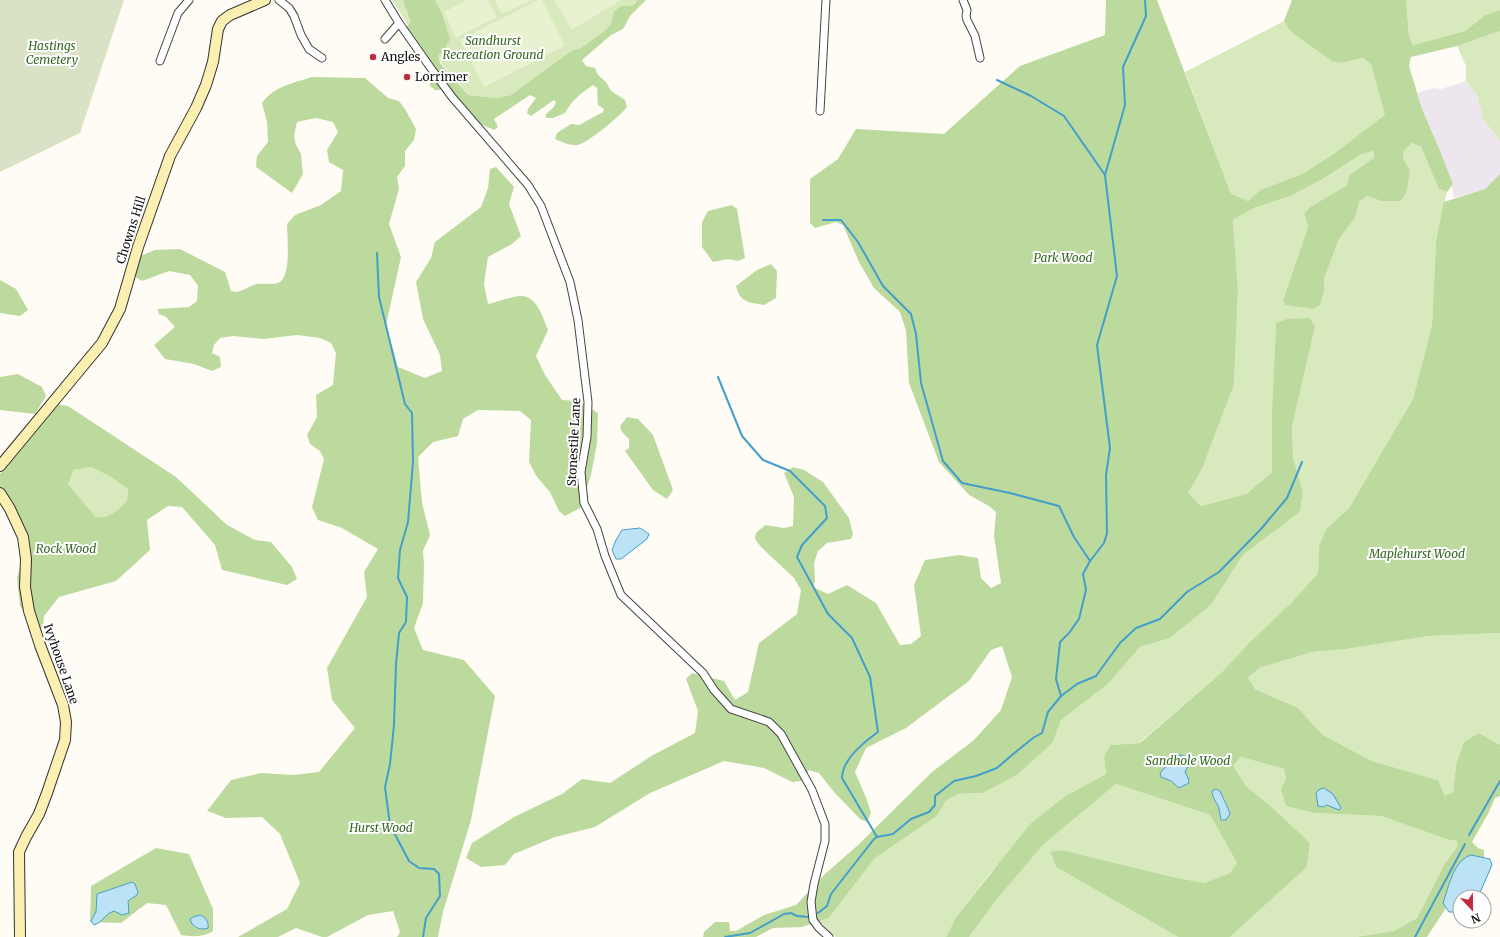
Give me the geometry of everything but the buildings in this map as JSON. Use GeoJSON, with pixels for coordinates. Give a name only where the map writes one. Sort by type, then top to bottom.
{"type":"FeatureCollection","features":[{"type":"Feature","properties":{"kind":"street"},"geometry":{"type":"LineString","coordinates":[[160,61],[178,13],[189,0]]}},
{"type":"Feature","properties":{"kind":"street","name":"Chowns Hill"},"geometry":{"type":"LineString","coordinates":[[0,466],[102,343],[120,309],[138,247],[170,156],[196,108],[206,85],[213,62],[218,29],[222,21],[230,16],[265,0]]}},
{"type":"Feature","properties":{"kind":"street"},"geometry":{"type":"LineString","coordinates":[[279,0],[289,8],[294,16],[301,35],[309,49],[322,58]]}},
{"type":"Feature","properties":{"kind":"street","name":"Stonestile Lane"},"geometry":{"type":"LineString","coordinates":[[385,0],[399,23],[452,97],[528,185],[541,206],[570,282],[578,320],[588,402],[587,436],[581,472],[584,502],[597,529],[604,556],[621,595],[703,673],[714,690],[731,709],[769,722],[781,734],[812,790],[825,824],[825,842],[811,902],[813,920],[829,937]]}},
{"type":"Feature","properties":{"kind":"street"},"geometry":{"type":"LineString","coordinates":[[820,110],[826,0]]}},
{"type":"Feature","properties":{"kind":"street"},"geometry":{"type":"LineString","coordinates":[[963,0],[967,10],[967,20],[975,36],[980,58]]}},
{"type":"Feature","properties":{"kind":"street"},"geometry":{"type":"LineString","coordinates":[[385,39],[399,23]]}},
{"type":"Feature","properties":{"kind":"street","name":"Ivyhouse Lane"},"geometry":{"type":"LineString","coordinates":[[0,493],[23,536],[26,559],[25,587],[29,612],[63,705],[66,722],[65,740],[39,814],[19,852],[20,937]]}},
{"type":"Feature","properties":{"kind":"shaded area"},"geometry":{"type":"Polygon","coordinates":[[[1466,81],[1477,95],[1483,119],[1500,141],[1500,174],[1485,189],[1454,198],[1453,184],[1422,109],[1417,93],[1433,88],[1441,89],[1466,81]]]}},
{"type":"Feature","properties":{"kind":"green space","name":"Hastings Cemetery"},"geometry":{"type":"Polygon","coordinates":[[[0,0],[124,0],[80,133],[0,172],[0,0]]]}},
{"type":"Feature","properties":{"kind":"green space","name":"Sandhurst Recreation Ground"},"geometry":{"type":"Polygon","coordinates":[[[392,0],[638,0],[632,6],[621,6],[614,11],[611,24],[603,32],[581,48],[571,51],[511,95],[497,98],[468,95],[408,25],[392,0]]]}},
{"type":"Feature","properties":{"kind":"green space"},"geometry":{"type":"Polygon","coordinates":[[[403,0],[435,0],[442,14],[450,39],[444,50],[438,56],[440,63],[468,95],[497,98],[511,95],[571,51],[581,48],[603,32],[611,24],[614,11],[621,6],[632,6],[638,0],[646,0],[630,16],[623,29],[611,35],[582,60],[586,66],[595,68],[598,75],[606,82],[611,91],[625,100],[627,107],[596,135],[577,145],[566,144],[555,139],[557,133],[571,124],[579,125],[603,112],[604,109],[598,105],[597,88],[593,85],[577,97],[565,113],[553,118],[546,118],[546,114],[554,107],[556,102],[554,100],[531,116],[527,113],[528,109],[536,98],[530,95],[494,119],[498,127],[494,130],[464,117],[455,101],[445,90],[435,90],[430,86],[430,75],[406,27],[411,22],[403,0]]]}},
{"type":"Feature","properties":{"kind":"green space"},"geometry":{"type":"Polygon","coordinates":[[[467,0],[488,0],[497,17],[456,38],[444,12],[467,0]]]}},
{"type":"Feature","properties":{"kind":"green space"},"geometry":{"type":"Polygon","coordinates":[[[495,0],[531,0],[502,14],[495,0]]]}},
{"type":"Feature","properties":{"kind":"green space"},"geometry":{"type":"Polygon","coordinates":[[[538,0],[542,0],[565,46],[484,87],[460,40],[538,0]]]}},
{"type":"Feature","properties":{"kind":"green space"},"geometry":{"type":"Polygon","coordinates":[[[554,0],[621,0],[572,30],[554,0]]]}},
{"type":"Feature","properties":{"kind":"green space","name":"Park Wood"},"geometry":{"type":"Polygon","coordinates":[[[1106,0],[1157,0],[1231,194],[1248,201],[1260,190],[1302,174],[1335,153],[1385,115],[1371,64],[1363,58],[1341,63],[1332,61],[1290,31],[1284,21],[1292,0],[1406,0],[1409,36],[1413,45],[1465,31],[1485,15],[1500,10],[1500,31],[1457,46],[1411,57],[1409,66],[1422,109],[1453,184],[1447,192],[1439,189],[1421,147],[1412,143],[1404,151],[1403,159],[1410,170],[1407,190],[1401,201],[1381,201],[1367,196],[1359,202],[1355,218],[1339,239],[1324,279],[1324,293],[1320,305],[1314,309],[1285,305],[1283,300],[1308,227],[1304,213],[1310,207],[1347,185],[1349,175],[1374,158],[1374,151],[1362,154],[1321,180],[1290,196],[1254,208],[1233,220],[1238,289],[1234,385],[1202,469],[1188,493],[1201,506],[1246,494],[1272,472],[1272,408],[1276,323],[1287,319],[1310,318],[1315,327],[1292,427],[1293,457],[1303,492],[1300,512],[1243,555],[1211,605],[1170,638],[1140,647],[1108,684],[1061,720],[1053,742],[1017,775],[982,793],[958,794],[946,801],[937,816],[875,858],[829,918],[802,927],[773,928],[756,937],[703,937],[704,932],[715,922],[729,922],[730,931],[736,931],[764,915],[796,905],[826,873],[858,845],[932,772],[974,740],[1001,710],[1012,677],[1002,646],[991,650],[969,681],[906,728],[866,748],[855,772],[871,813],[867,822],[860,819],[834,792],[819,773],[809,770],[802,781],[792,782],[764,768],[724,761],[650,793],[595,827],[555,837],[514,854],[505,865],[481,867],[466,858],[472,843],[514,817],[562,794],[582,779],[610,783],[653,755],[695,733],[698,711],[686,679],[692,673],[724,681],[735,700],[748,692],[759,643],[797,614],[801,590],[794,578],[761,547],[755,539],[756,533],[765,525],[784,528],[793,526],[794,497],[784,473],[793,467],[804,470],[823,482],[849,518],[853,534],[851,539],[827,543],[818,551],[814,563],[815,581],[813,587],[828,594],[847,585],[876,603],[900,645],[911,644],[921,636],[914,585],[925,560],[959,555],[978,558],[981,578],[991,588],[1001,583],[994,536],[996,512],[989,506],[969,495],[939,462],[909,383],[906,331],[900,312],[874,288],[859,262],[843,225],[836,222],[815,228],[810,223],[810,179],[838,159],[856,129],[944,134],[1020,66],[1105,35],[1106,0]]]}},
{"type":"Feature","properties":{"kind":"green space"},"geometry":{"type":"Polygon","coordinates":[[[1406,0],[1500,0],[1500,10],[1485,15],[1465,31],[1413,45],[1409,36],[1406,0]]]}},
{"type":"Feature","properties":{"kind":"green space"},"geometry":{"type":"Polygon","coordinates":[[[1284,21],[1290,31],[1341,63],[1363,58],[1371,64],[1386,116],[1335,153],[1302,174],[1260,190],[1248,201],[1231,195],[1185,72],[1284,21]]]}},
{"type":"Feature","properties":{"kind":"green space"},"geometry":{"type":"Polygon","coordinates":[[[1500,31],[1500,141],[1483,119],[1477,95],[1466,81],[1466,66],[1457,46],[1500,31]]]}},
{"type":"Feature","properties":{"kind":"green space","name":"Hurst Wood"},"geometry":{"type":"Polygon","coordinates":[[[312,77],[365,78],[388,98],[399,101],[416,129],[414,140],[405,151],[405,166],[397,177],[399,189],[389,224],[401,257],[386,325],[398,367],[425,378],[442,371],[440,355],[423,319],[416,282],[431,258],[435,242],[481,207],[488,188],[490,169],[496,167],[514,187],[509,204],[521,236],[512,244],[488,257],[484,284],[488,304],[519,296],[525,296],[535,303],[548,330],[536,356],[545,375],[562,400],[578,401],[598,413],[597,443],[591,475],[580,508],[565,516],[559,511],[550,492],[537,477],[529,462],[531,420],[520,411],[478,410],[463,419],[458,436],[433,442],[418,457],[422,503],[430,535],[423,551],[423,603],[414,628],[423,650],[464,660],[495,696],[471,820],[443,912],[438,937],[397,937],[400,932],[393,911],[368,915],[327,937],[322,937],[296,928],[278,937],[238,937],[287,909],[300,883],[280,834],[262,817],[226,818],[207,811],[231,780],[261,773],[294,775],[319,772],[355,728],[332,700],[327,668],[367,597],[364,572],[378,549],[342,528],[318,520],[312,507],[324,459],[320,451],[310,444],[307,435],[317,417],[316,395],[333,385],[336,353],[331,343],[320,338],[297,335],[264,339],[233,336],[220,338],[214,345],[212,353],[220,357],[221,367],[212,371],[194,364],[165,359],[154,345],[175,327],[166,317],[159,314],[158,309],[189,307],[197,301],[198,286],[190,275],[169,271],[142,281],[132,275],[140,256],[155,250],[180,249],[225,272],[231,291],[241,291],[257,284],[276,284],[282,280],[287,265],[288,256],[287,224],[295,215],[321,205],[341,191],[343,170],[329,162],[327,150],[338,132],[333,122],[316,118],[297,122],[294,136],[296,145],[301,154],[303,174],[292,193],[256,167],[257,156],[268,142],[267,122],[262,103],[278,89],[312,77]]]}},
{"type":"Feature","properties":{"kind":"green space"},"geometry":{"type":"Polygon","coordinates":[[[1412,143],[1421,147],[1439,189],[1447,192],[1436,241],[1432,325],[1413,399],[1349,508],[1326,529],[1319,546],[1318,573],[1292,602],[1248,644],[1222,672],[1139,743],[1110,745],[1104,757],[1106,774],[1067,795],[991,872],[956,917],[946,937],[836,937],[825,930],[819,921],[829,918],[875,858],[937,816],[946,801],[958,794],[982,793],[1053,742],[1061,720],[1108,684],[1140,647],[1170,638],[1211,605],[1243,555],[1300,512],[1303,492],[1293,457],[1292,427],[1315,327],[1276,324],[1272,408],[1272,472],[1246,494],[1201,506],[1188,493],[1202,469],[1234,385],[1238,289],[1233,220],[1254,208],[1290,196],[1321,180],[1362,154],[1374,151],[1375,158],[1349,175],[1347,185],[1310,207],[1304,213],[1308,227],[1283,300],[1314,309],[1320,305],[1324,293],[1324,279],[1339,239],[1355,218],[1359,202],[1367,196],[1381,201],[1403,159],[1404,151],[1412,143]]]}},
{"type":"Feature","properties":{"kind":"green space"},"geometry":{"type":"Polygon","coordinates":[[[1500,174],[1500,633],[1429,636],[1346,649],[1312,652],[1259,668],[1248,678],[1255,689],[1298,708],[1323,735],[1372,761],[1438,780],[1445,796],[1453,792],[1456,765],[1464,742],[1479,733],[1500,745],[1500,796],[1495,798],[1472,842],[1478,848],[1484,850],[1484,858],[1471,855],[1443,903],[1446,908],[1427,937],[1355,937],[1394,931],[1417,918],[1445,863],[1458,844],[1456,840],[1449,840],[1381,816],[1315,813],[1286,806],[1281,789],[1286,779],[1284,769],[1241,757],[1233,766],[1247,787],[1268,804],[1310,843],[1307,867],[1230,937],[1178,937],[1056,867],[1050,852],[1062,850],[1204,883],[1230,873],[1237,863],[1210,815],[1116,784],[1044,844],[997,899],[969,937],[946,937],[956,917],[1031,823],[1067,795],[1106,774],[1104,757],[1110,745],[1140,743],[1222,672],[1248,644],[1292,602],[1318,573],[1319,546],[1326,529],[1349,508],[1413,399],[1432,325],[1436,241],[1444,202],[1485,189],[1500,174]]]}},
{"type":"Feature","properties":{"kind":"green space"},"geometry":{"type":"Polygon","coordinates":[[[732,205],[737,209],[745,258],[738,261],[728,259],[713,262],[702,247],[702,222],[708,211],[732,205]]]}},
{"type":"Feature","properties":{"kind":"green space"},"geometry":{"type":"Polygon","coordinates":[[[771,264],[777,271],[776,298],[764,305],[743,299],[740,296],[736,286],[757,270],[771,264]]]}},
{"type":"Feature","properties":{"kind":"green space"},"geometry":{"type":"Polygon","coordinates":[[[0,280],[16,289],[28,310],[20,316],[0,313],[0,280]]]}},
{"type":"Feature","properties":{"kind":"green space"},"geometry":{"type":"Polygon","coordinates":[[[18,374],[42,387],[46,396],[35,414],[0,410],[0,377],[18,374]]]}},
{"type":"Feature","properties":{"kind":"green space","name":"Rock Wood"},"geometry":{"type":"Polygon","coordinates":[[[54,404],[68,406],[176,477],[227,525],[255,540],[271,542],[292,567],[297,579],[287,585],[222,570],[215,545],[182,507],[168,506],[147,520],[150,550],[116,581],[59,597],[44,616],[43,627],[37,630],[20,606],[17,578],[23,558],[14,525],[0,503],[0,474],[54,404]],[[91,467],[74,470],[68,484],[96,517],[101,517],[113,513],[127,501],[128,489],[111,477],[91,467]]]}},
{"type":"Feature","properties":{"kind":"green space"},"geometry":{"type":"Polygon","coordinates":[[[627,417],[638,419],[653,435],[673,490],[667,499],[653,490],[625,451],[629,448],[629,439],[622,432],[620,426],[627,417]]]}},
{"type":"Feature","properties":{"kind":"green space"},"geometry":{"type":"Polygon","coordinates":[[[91,467],[111,477],[128,489],[127,501],[109,515],[96,517],[68,484],[74,470],[91,467]]]}},
{"type":"Feature","properties":{"kind":"green space"},"geometry":{"type":"Polygon","coordinates":[[[1500,633],[1500,745],[1479,733],[1456,765],[1453,793],[1445,796],[1438,780],[1372,761],[1323,735],[1298,708],[1255,689],[1248,678],[1259,668],[1312,652],[1346,649],[1429,636],[1500,633]]]}},
{"type":"Feature","properties":{"kind":"green space"},"geometry":{"type":"Polygon","coordinates":[[[1241,757],[1284,769],[1286,779],[1281,789],[1315,813],[1381,816],[1449,840],[1456,840],[1458,844],[1455,850],[1445,863],[1417,918],[1394,931],[1355,937],[1230,937],[1307,867],[1310,844],[1268,804],[1247,787],[1233,766],[1241,757]]]}},
{"type":"Feature","properties":{"kind":"green space"},"geometry":{"type":"Polygon","coordinates":[[[1116,784],[1210,815],[1237,863],[1230,873],[1204,883],[1062,850],[1050,853],[1056,867],[1178,937],[969,937],[997,899],[1044,844],[1116,784]]]}},
{"type":"Feature","properties":{"kind":"green space"},"geometry":{"type":"Polygon","coordinates":[[[156,848],[189,854],[213,909],[213,931],[198,936],[181,935],[166,905],[147,903],[121,923],[90,922],[91,886],[156,848]]]}},
{"type":"Feature","properties":{"kind":"water"},"geometry":{"type":"Polygon","coordinates":[[[640,528],[649,534],[647,539],[621,559],[616,559],[612,550],[622,530],[640,528]]]}},
{"type":"Feature","properties":{"kind":"water"},"geometry":{"type":"Polygon","coordinates":[[[1179,755],[1188,757],[1190,763],[1185,772],[1189,783],[1179,788],[1171,781],[1161,777],[1160,773],[1172,758],[1179,755]]]}},
{"type":"Feature","properties":{"kind":"water"},"geometry":{"type":"Polygon","coordinates":[[[1324,788],[1333,794],[1341,808],[1339,810],[1327,805],[1323,807],[1318,806],[1316,793],[1320,789],[1324,788]]]}},
{"type":"Feature","properties":{"kind":"water"},"geometry":{"type":"Polygon","coordinates":[[[1216,789],[1220,791],[1230,814],[1226,820],[1221,820],[1218,807],[1213,796],[1212,791],[1216,789]]]}},
{"type":"Feature","properties":{"kind":"water"},"geometry":{"type":"Polygon","coordinates":[[[1471,855],[1490,859],[1492,865],[1482,889],[1452,889],[1452,912],[1449,912],[1443,903],[1452,875],[1465,858],[1471,855]]]}},
{"type":"Feature","properties":{"kind":"water"},"geometry":{"type":"Polygon","coordinates":[[[132,882],[135,884],[138,892],[137,895],[128,901],[129,913],[122,915],[114,911],[94,925],[91,921],[96,912],[97,894],[132,882]]]}},
{"type":"Feature","properties":{"kind":"water"},"geometry":{"type":"Polygon","coordinates":[[[200,915],[204,917],[208,923],[208,928],[199,929],[191,922],[190,919],[200,915]]]}},
{"type":"Feature","properties":{"kind":"waterway"},"geometry":{"type":"LineString","coordinates":[[1061,696],[1056,679],[1060,642],[1069,633],[1079,619],[1086,590],[1083,574],[1090,561],[1104,543],[1107,533],[1106,475],[1110,448],[1097,345],[1117,276],[1105,175],[1125,105],[1123,67],[1146,16],[1145,0]]}},
{"type":"Feature","properties":{"kind":"waterway"},"geometry":{"type":"LineString","coordinates":[[997,80],[1031,96],[1064,116],[1105,175]]}},
{"type":"Feature","properties":{"kind":"waterway"},"geometry":{"type":"LineString","coordinates":[[823,220],[841,220],[858,242],[883,286],[911,314],[916,334],[921,383],[943,461],[962,483],[1010,493],[1059,506],[1074,537],[1090,561]]}},
{"type":"Feature","properties":{"kind":"waterway"},"geometry":{"type":"LineString","coordinates":[[377,253],[379,297],[405,404],[412,413],[413,462],[408,522],[400,550],[398,578],[407,597],[406,622],[399,633],[396,664],[394,725],[390,764],[385,787],[390,825],[409,861],[419,868],[434,869],[439,874],[440,896],[426,918],[423,937]]}},
{"type":"Feature","properties":{"kind":"waterway"},"geometry":{"type":"LineString","coordinates":[[718,377],[742,436],[763,460],[790,471],[825,506],[827,518],[802,545],[797,557],[828,614],[852,638],[870,677],[878,732],[860,746],[850,758],[843,771],[842,778],[877,837]]}},
{"type":"Feature","properties":{"kind":"waterway"},"geometry":{"type":"LineString","coordinates":[[818,913],[827,906],[831,894],[874,839],[893,834],[911,819],[929,812],[935,805],[935,796],[954,781],[976,776],[997,768],[1033,738],[1042,733],[1048,712],[1061,696],[1077,684],[1096,676],[1120,643],[1136,628],[1160,619],[1187,592],[1219,572],[1261,529],[1287,498],[1302,462]]}},
{"type":"Feature","properties":{"kind":"waterway"},"geometry":{"type":"LineString","coordinates":[[1469,835],[1500,781]]}},
{"type":"Feature","properties":{"kind":"waterway"},"geometry":{"type":"LineString","coordinates":[[1415,937],[1465,844]]}},
{"type":"Feature","properties":{"kind":"waterway"},"geometry":{"type":"LineString","coordinates":[[725,937],[750,933],[784,914],[791,913],[797,916],[808,917]]}},
{"type":"Feature","properties":{"kind":"place","name":"Angles"},"geometry":{"type":"Point","coordinates":[373,57]}},
{"type":"Feature","properties":{"kind":"place","name":"Lorrimer"},"geometry":{"type":"Point","coordinates":[407,77]}},
{"type":"Feature","properties":{"kind":"park label","name":"Maplehurst Wood"},"geometry":{"type":"Point","coordinates":[1417,554]}},
{"type":"Feature","properties":{"kind":"park label","name":"Sandhole Wood"},"geometry":{"type":"Point","coordinates":[1188,761]}}]}
